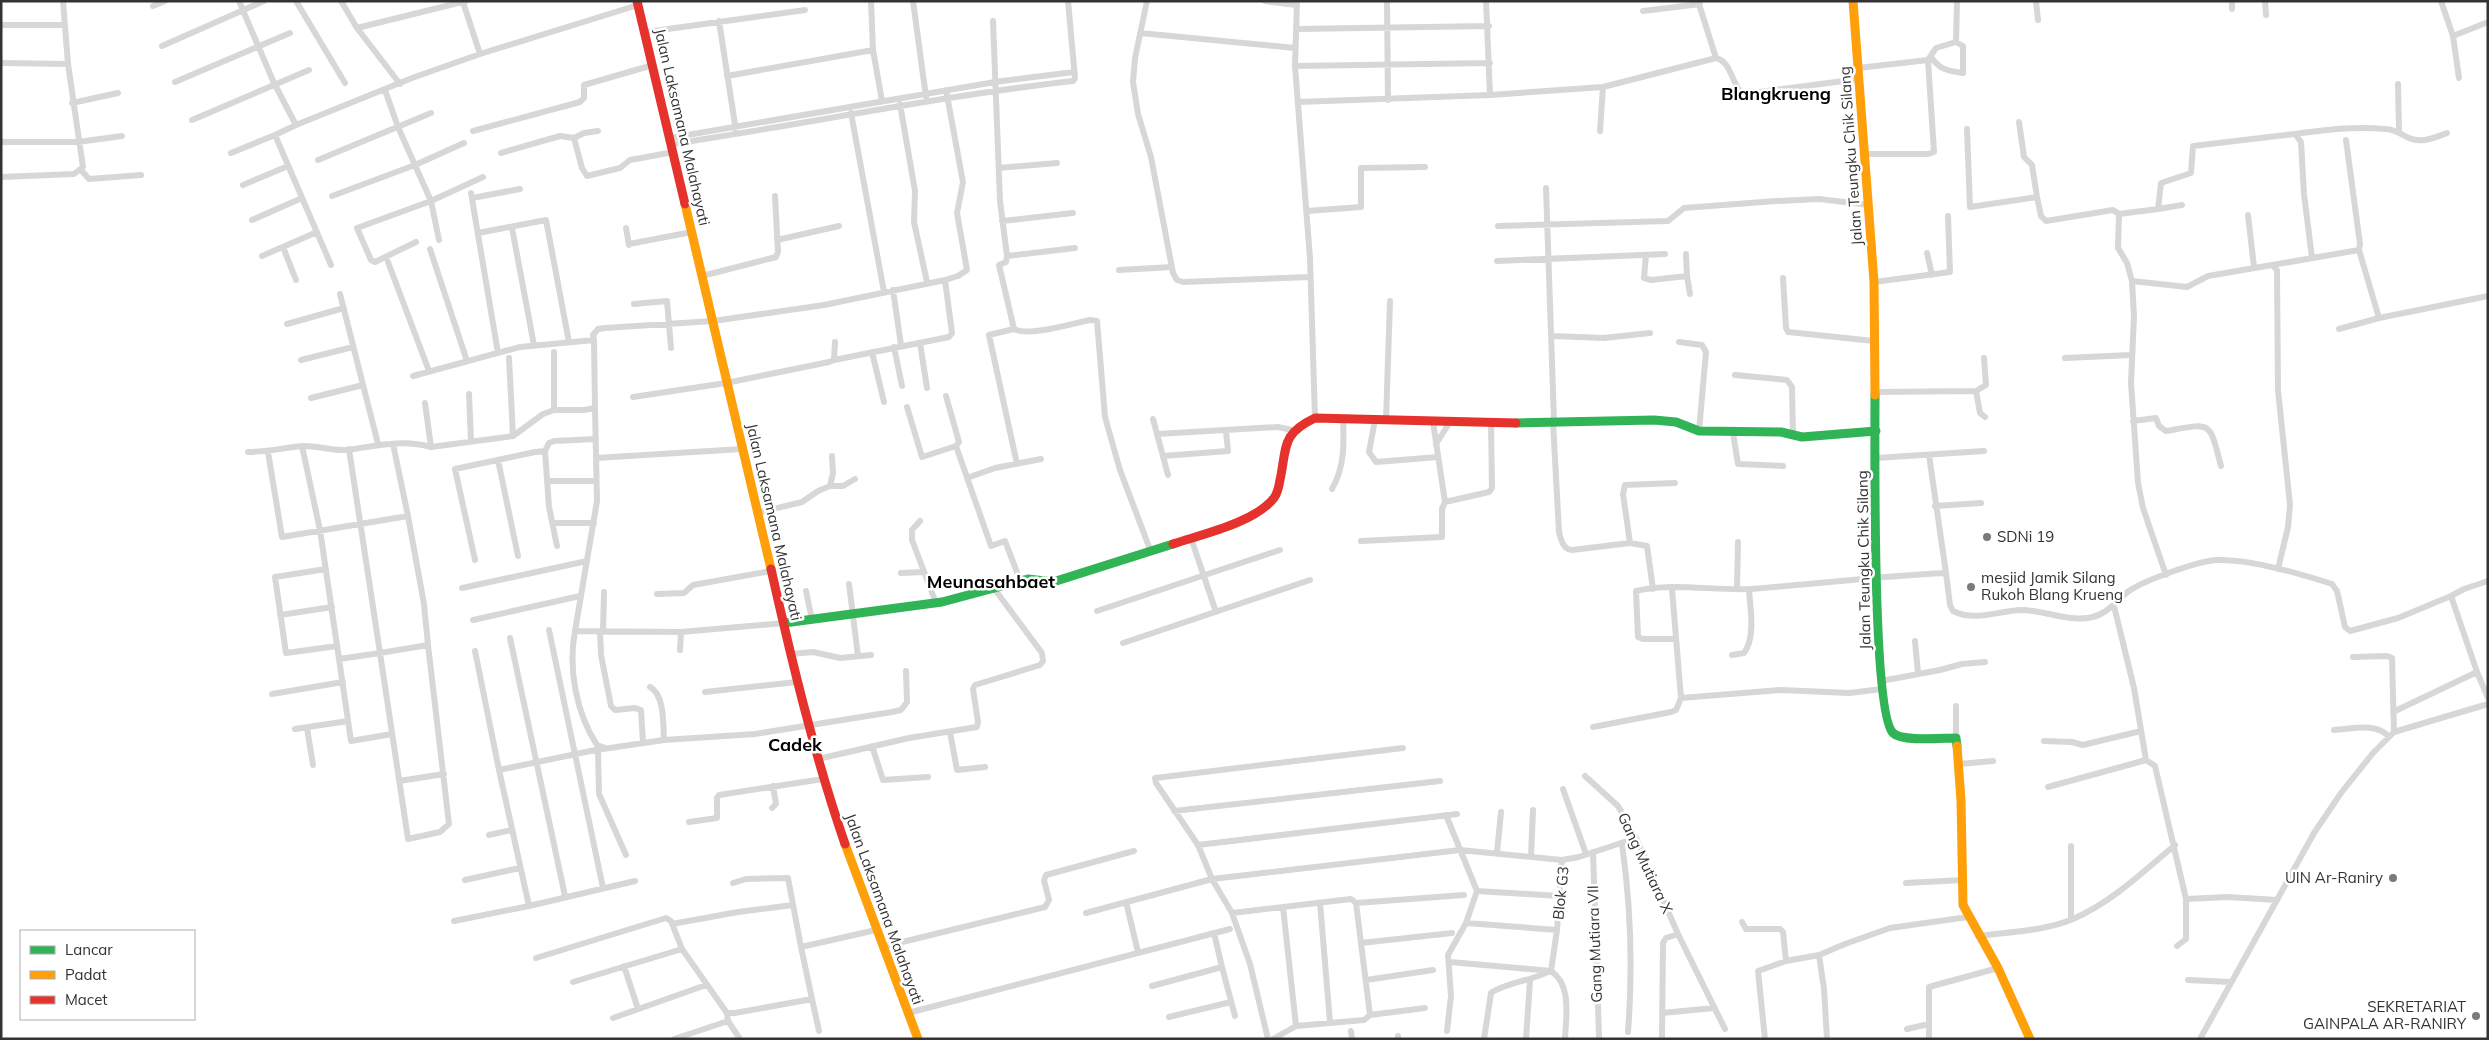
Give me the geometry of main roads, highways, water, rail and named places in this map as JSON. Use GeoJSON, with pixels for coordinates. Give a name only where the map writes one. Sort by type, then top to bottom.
{"type":"FeatureCollection","features":[{"type":"Feature","properties":{"kind":"main road","name":"Jalan Teungku Chik Silang"},"geometry":{"type":"LineString","coordinates":[[1853,1],[1874,282],[1876,576],[1881,685],[1885,716],[1893,735],[1902,738],[1956,738],[1959,764],[1964,905],[1978,936],[1998,968],[2030,1039]]}},
{"type":"Feature","properties":{"kind":"main road","name":"Jalan Laksamana Malahayati"},"geometry":{"type":"LineString","coordinates":[[637,3],[646,32],[726,383],[797,682],[823,779],[882,947],[918,1039]]}},
{"type":"Feature","properties":{"kind":"main road"},"geometry":{"type":"LineString","coordinates":[[784,623],[936,603],[1020,580],[1036,578],[1052,582],[1151,552],[1243,520],[1270,503],[1280,487],[1288,439],[1292,430],[1315,418],[1433,422],[1654,420],[1676,422],[1700,431],[1733,433],[1781,432],[1812,437],[1876,431]]}},
{"type":"Feature","properties":{"kind":"place","name":"SDNi 19"},"geometry":{"type":"Point","coordinates":[1987,537]}},
{"type":"Feature","properties":{"kind":"place","name":"mesjid Jamik Silang Rukoh Blang Krueng"},"geometry":{"type":"Point","coordinates":[1971,587]}},
{"type":"Feature","properties":{"kind":"place","name":"UIN Ar-Raniry"},"geometry":{"type":"Point","coordinates":[2393,878]}},
{"type":"Feature","properties":{"kind":"place","name":"SEKRETARIAT GAINPALA AR-RANIRY"},"geometry":{"type":"Point","coordinates":[2476,1016]}},
{"type":"Feature","properties":{"kind":"district","name":"Blangkrueng"},"geometry":{"type":"Point","coordinates":[1776,94]}},
{"type":"Feature","properties":{"kind":"district","name":"Meunasahbaet"},"geometry":{"type":"Point","coordinates":[991,582]}},
{"type":"Feature","properties":{"kind":"district","name":"Cadek"},"geometry":{"type":"Point","coordinates":[795,745]}}]}
